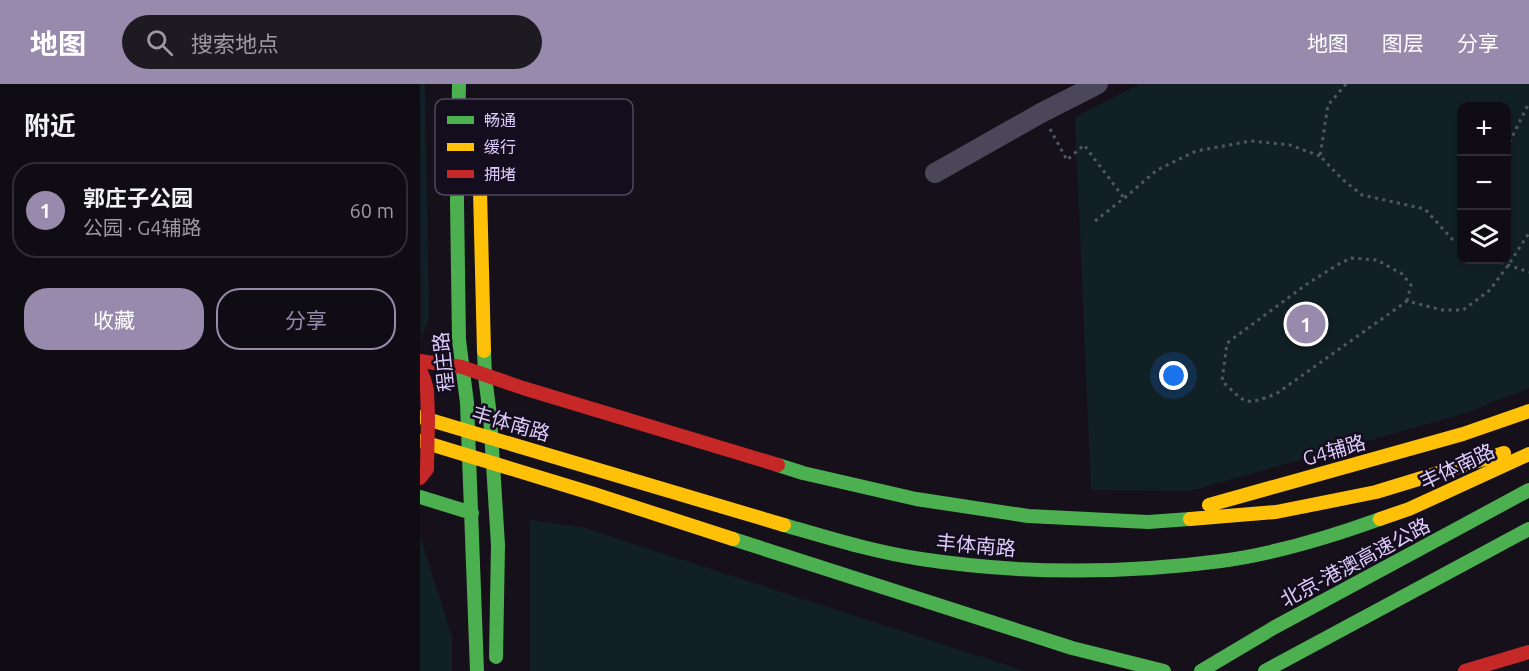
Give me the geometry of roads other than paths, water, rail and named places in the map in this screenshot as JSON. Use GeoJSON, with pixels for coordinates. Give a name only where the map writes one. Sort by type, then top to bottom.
{"type":"FeatureCollection","features":[{"type":"Feature","properties":{"kind":"main road","name":"程庄路"},"geometry":{"type":"LineString","coordinates":[[459,84],[459,99]]}},
{"type":"Feature","properties":{"kind":"main road","name":"程庄路"},"geometry":{"type":"LineString","coordinates":[[478,93],[478,99]]}},
{"type":"Feature","properties":{"kind":"main road","name":"程庄路"},"geometry":{"type":"LineString","coordinates":[[457,195],[459,340],[467,403],[477,671]]}},
{"type":"Feature","properties":{"kind":"main road","name":"程庄路"},"geometry":{"type":"LineString","coordinates":[[479,195],[485,376],[490,416],[498,545],[495,671]]}},
{"type":"Feature","properties":{"kind":"main road","name":"丰体南路"},"geometry":{"type":"LineString","coordinates":[[420,361],[462,367],[803,473],[916,499],[1028,516],[1148,522],[1276,512],[1376,492],[1529,445]]}},
{"type":"Feature","properties":{"kind":"main road"},"geometry":{"type":"LineString","coordinates":[[420,370],[427,395],[427,469],[420,478]]}},
{"type":"Feature","properties":{"kind":"main road","name":"G4辅路"},"geometry":{"type":"LineString","coordinates":[[1148,522],[1463,434],[1529,411]]}},
{"type":"Feature","properties":{"kind":"main road","name":"丰体南路"},"geometry":{"type":"LineString","coordinates":[[420,417],[861,547],[920,559],[1043,570],[1106,571],[1223,561],[1281,549],[1337,534],[1408,509],[1529,454]]}},
{"type":"Feature","properties":{"kind":"main road"},"geometry":{"type":"LineString","coordinates":[[420,441],[594,494],[1072,648],[1164,671]]}},
{"type":"Feature","properties":{"kind":"main road","name":"北京-港澳高速公路"},"geometry":{"type":"LineString","coordinates":[[1201,671],[1285,622],[1529,490]]}},
{"type":"Feature","properties":{"kind":"main road"},"geometry":{"type":"LineString","coordinates":[[420,497],[472,513]]}},
{"type":"Feature","properties":{"kind":"main road"},"geometry":{"type":"LineString","coordinates":[[1265,671],[1529,529]]}},
{"type":"Feature","properties":{"kind":"main road"},"geometry":{"type":"LineString","coordinates":[[1465,671],[1529,652]]}},
{"type":"Feature","properties":{"kind":"street"},"geometry":{"type":"LineString","coordinates":[[935,172],[1098,84]]}},
{"type":"Feature","properties":{"kind":"place","name":"郭庄子公园"},"geometry":{"type":"Point","coordinates":[1306,324]}}]}
